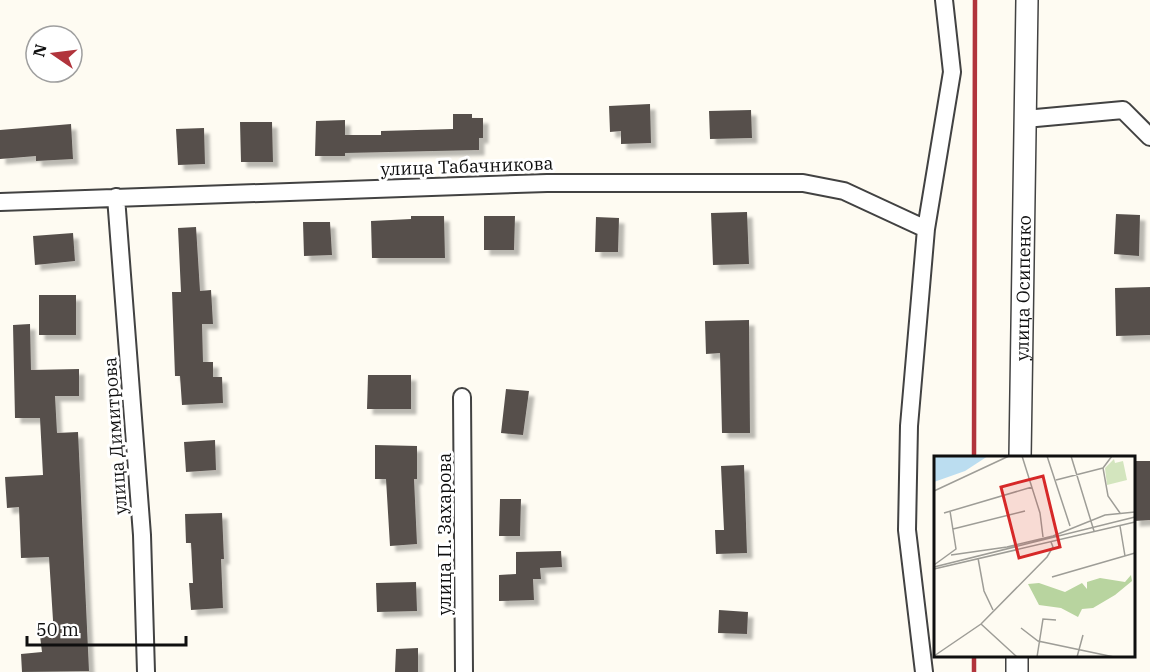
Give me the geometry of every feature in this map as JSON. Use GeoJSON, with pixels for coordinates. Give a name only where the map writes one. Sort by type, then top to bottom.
{"type":"FeatureCollection","features":[{"type":"Feature","properties":{"kind":"street"},"geometry":{"type":"LineString","coordinates":[[924,672],[907,530],[909,426],[926,230],[952,72],[944,0]]}},
{"type":"Feature","properties":{"kind":"street","name":"улица Осипенко"},"geometry":{"type":"LineString","coordinates":[[1020,456],[1027,0]]}},
{"type":"Feature","properties":{"kind":"street"},"geometry":{"type":"LineString","coordinates":[[1025,119],[1123,110],[1150,137]]}},
{"type":"Feature","properties":{"kind":"street","name":"улица Табачникова"},"geometry":{"type":"LineString","coordinates":[[0,202],[547,183],[803,183],[844,191],[926,230]]}},
{"type":"Feature","properties":{"kind":"street","name":"улица Димитрова"},"geometry":{"type":"LineString","coordinates":[[116,197],[141,523],[147,672]]}},
{"type":"Feature","properties":{"kind":"street","name":"улица П. Захарова"},"geometry":{"type":"LineString","coordinates":[[462,397],[464,672]]}},
{"type":"Feature","properties":{"kind":"building"},"geometry":{"type":"Polygon","coordinates":[[[650,104],[651,143],[621,144],[621,131],[610,132],[609,106],[650,104]]]}},
{"type":"Feature","properties":{"kind":"building"},"geometry":{"type":"Polygon","coordinates":[[[751,110],[752,138],[710,139],[709,111],[751,110]]]}},
{"type":"Feature","properties":{"kind":"building"},"geometry":{"type":"Polygon","coordinates":[[[453,114],[472,114],[472,118],[483,118],[483,138],[479,138],[479,150],[345,153],[345,156],[315,156],[316,121],[345,120],[345,135],[381,135],[381,131],[453,129],[453,114]]]}},
{"type":"Feature","properties":{"kind":"building"},"geometry":{"type":"Polygon","coordinates":[[[240,122],[272,122],[273,162],[241,162],[240,122]]]}},
{"type":"Feature","properties":{"kind":"building"},"geometry":{"type":"Polygon","coordinates":[[[71,124],[73,159],[36,161],[36,156],[0,159],[0,130],[71,124]]]}},
{"type":"Feature","properties":{"kind":"building"},"geometry":{"type":"Polygon","coordinates":[[[204,128],[205,164],[178,165],[176,129],[204,128]]]}},
{"type":"Feature","properties":{"kind":"building"},"geometry":{"type":"Polygon","coordinates":[[[747,212],[749,264],[713,265],[711,213],[747,212]]]}},
{"type":"Feature","properties":{"kind":"building"},"geometry":{"type":"Polygon","coordinates":[[[1116,214],[1140,215],[1139,256],[1114,254],[1116,214]]]}},
{"type":"Feature","properties":{"kind":"building"},"geometry":{"type":"Polygon","coordinates":[[[411,216],[444,216],[445,258],[372,258],[371,221],[411,219],[411,216]]]}},
{"type":"Feature","properties":{"kind":"building"},"geometry":{"type":"Polygon","coordinates":[[[484,216],[515,216],[514,250],[484,250],[484,216]]]}},
{"type":"Feature","properties":{"kind":"building"},"geometry":{"type":"Polygon","coordinates":[[[596,217],[619,218],[618,252],[595,252],[596,217]]]}},
{"type":"Feature","properties":{"kind":"building"},"geometry":{"type":"Polygon","coordinates":[[[303,222],[330,222],[332,255],[304,256],[303,222]]]}},
{"type":"Feature","properties":{"kind":"building"},"geometry":{"type":"Polygon","coordinates":[[[196,227],[200,291],[211,290],[213,324],[202,324],[203,362],[213,362],[213,377],[222,377],[223,403],[182,405],[180,376],[175,376],[172,292],[181,292],[178,228],[196,227]]]}},
{"type":"Feature","properties":{"kind":"building"},"geometry":{"type":"Polygon","coordinates":[[[73,233],[75,261],[35,265],[33,236],[73,233]]]}},
{"type":"Feature","properties":{"kind":"building"},"geometry":{"type":"Polygon","coordinates":[[[1150,287],[1150,335],[1116,336],[1115,288],[1150,287]]]}},
{"type":"Feature","properties":{"kind":"building"},"geometry":{"type":"Polygon","coordinates":[[[39,295],[76,295],[76,335],[39,335],[39,295]]]}},
{"type":"Feature","properties":{"kind":"building"},"geometry":{"type":"Polygon","coordinates":[[[749,320],[750,433],[722,433],[720,353],[706,354],[705,321],[749,320]]]}},
{"type":"Feature","properties":{"kind":"building"},"geometry":{"type":"Polygon","coordinates":[[[30,324],[31,370],[79,369],[79,396],[55,396],[57,433],[78,432],[89,671],[22,672],[21,654],[42,652],[40,636],[54,636],[49,557],[21,558],[19,507],[7,508],[5,477],[43,475],[40,418],[15,418],[13,325],[30,324]]]}},
{"type":"Feature","properties":{"kind":"building"},"geometry":{"type":"Polygon","coordinates":[[[368,375],[411,375],[411,409],[367,409],[368,375]]]}},
{"type":"Feature","properties":{"kind":"building"},"geometry":{"type":"Polygon","coordinates":[[[506,389],[529,391],[523,435],[501,433],[506,389]]]}},
{"type":"Feature","properties":{"kind":"building"},"geometry":{"type":"Polygon","coordinates":[[[215,440],[216,470],[186,472],[184,442],[215,440]]]}},
{"type":"Feature","properties":{"kind":"building"},"geometry":{"type":"Polygon","coordinates":[[[375,445],[417,446],[417,479],[414,479],[417,544],[390,546],[386,479],[375,479],[375,445]]]}},
{"type":"Feature","properties":{"kind":"building"},"geometry":{"type":"Polygon","coordinates":[[[1135,461],[1150,461],[1150,520],[1135,521],[1135,461]]]}},
{"type":"Feature","properties":{"kind":"building"},"geometry":{"type":"Polygon","coordinates":[[[744,465],[747,553],[716,554],[715,530],[724,530],[721,466],[744,465]]]}},
{"type":"Feature","properties":{"kind":"building"},"geometry":{"type":"Polygon","coordinates":[[[500,499],[521,499],[520,536],[499,536],[500,499]]]}},
{"type":"Feature","properties":{"kind":"building"},"geometry":{"type":"Polygon","coordinates":[[[222,513],[223,608],[191,610],[189,583],[193,583],[191,543],[186,543],[185,514],[222,513]]]}},
{"type":"Feature","properties":{"kind":"building"},"geometry":{"type":"Polygon","coordinates":[[[561,551],[562,567],[540,568],[541,579],[533,579],[534,600],[499,601],[499,575],[516,574],[516,552],[561,551]]]}},
{"type":"Feature","properties":{"kind":"building"},"geometry":{"type":"Polygon","coordinates":[[[416,582],[417,611],[377,612],[376,583],[416,582]]]}},
{"type":"Feature","properties":{"kind":"building"},"geometry":{"type":"Polygon","coordinates":[[[719,610],[748,612],[747,634],[718,633],[719,610]]]}},
{"type":"Feature","properties":{"kind":"building"},"geometry":{"type":"Polygon","coordinates":[[[418,648],[418,672],[395,672],[396,649],[418,648]]]}},
{"type":"Feature","properties":{"kind":"railway"},"geometry":{"type":"LineString","coordinates":[[974,456],[975,0]]}},
{"type":"Feature","properties":{"kind":"railway"},"geometry":{"type":"LineString","coordinates":[[974,657],[974,672]]}}]}
